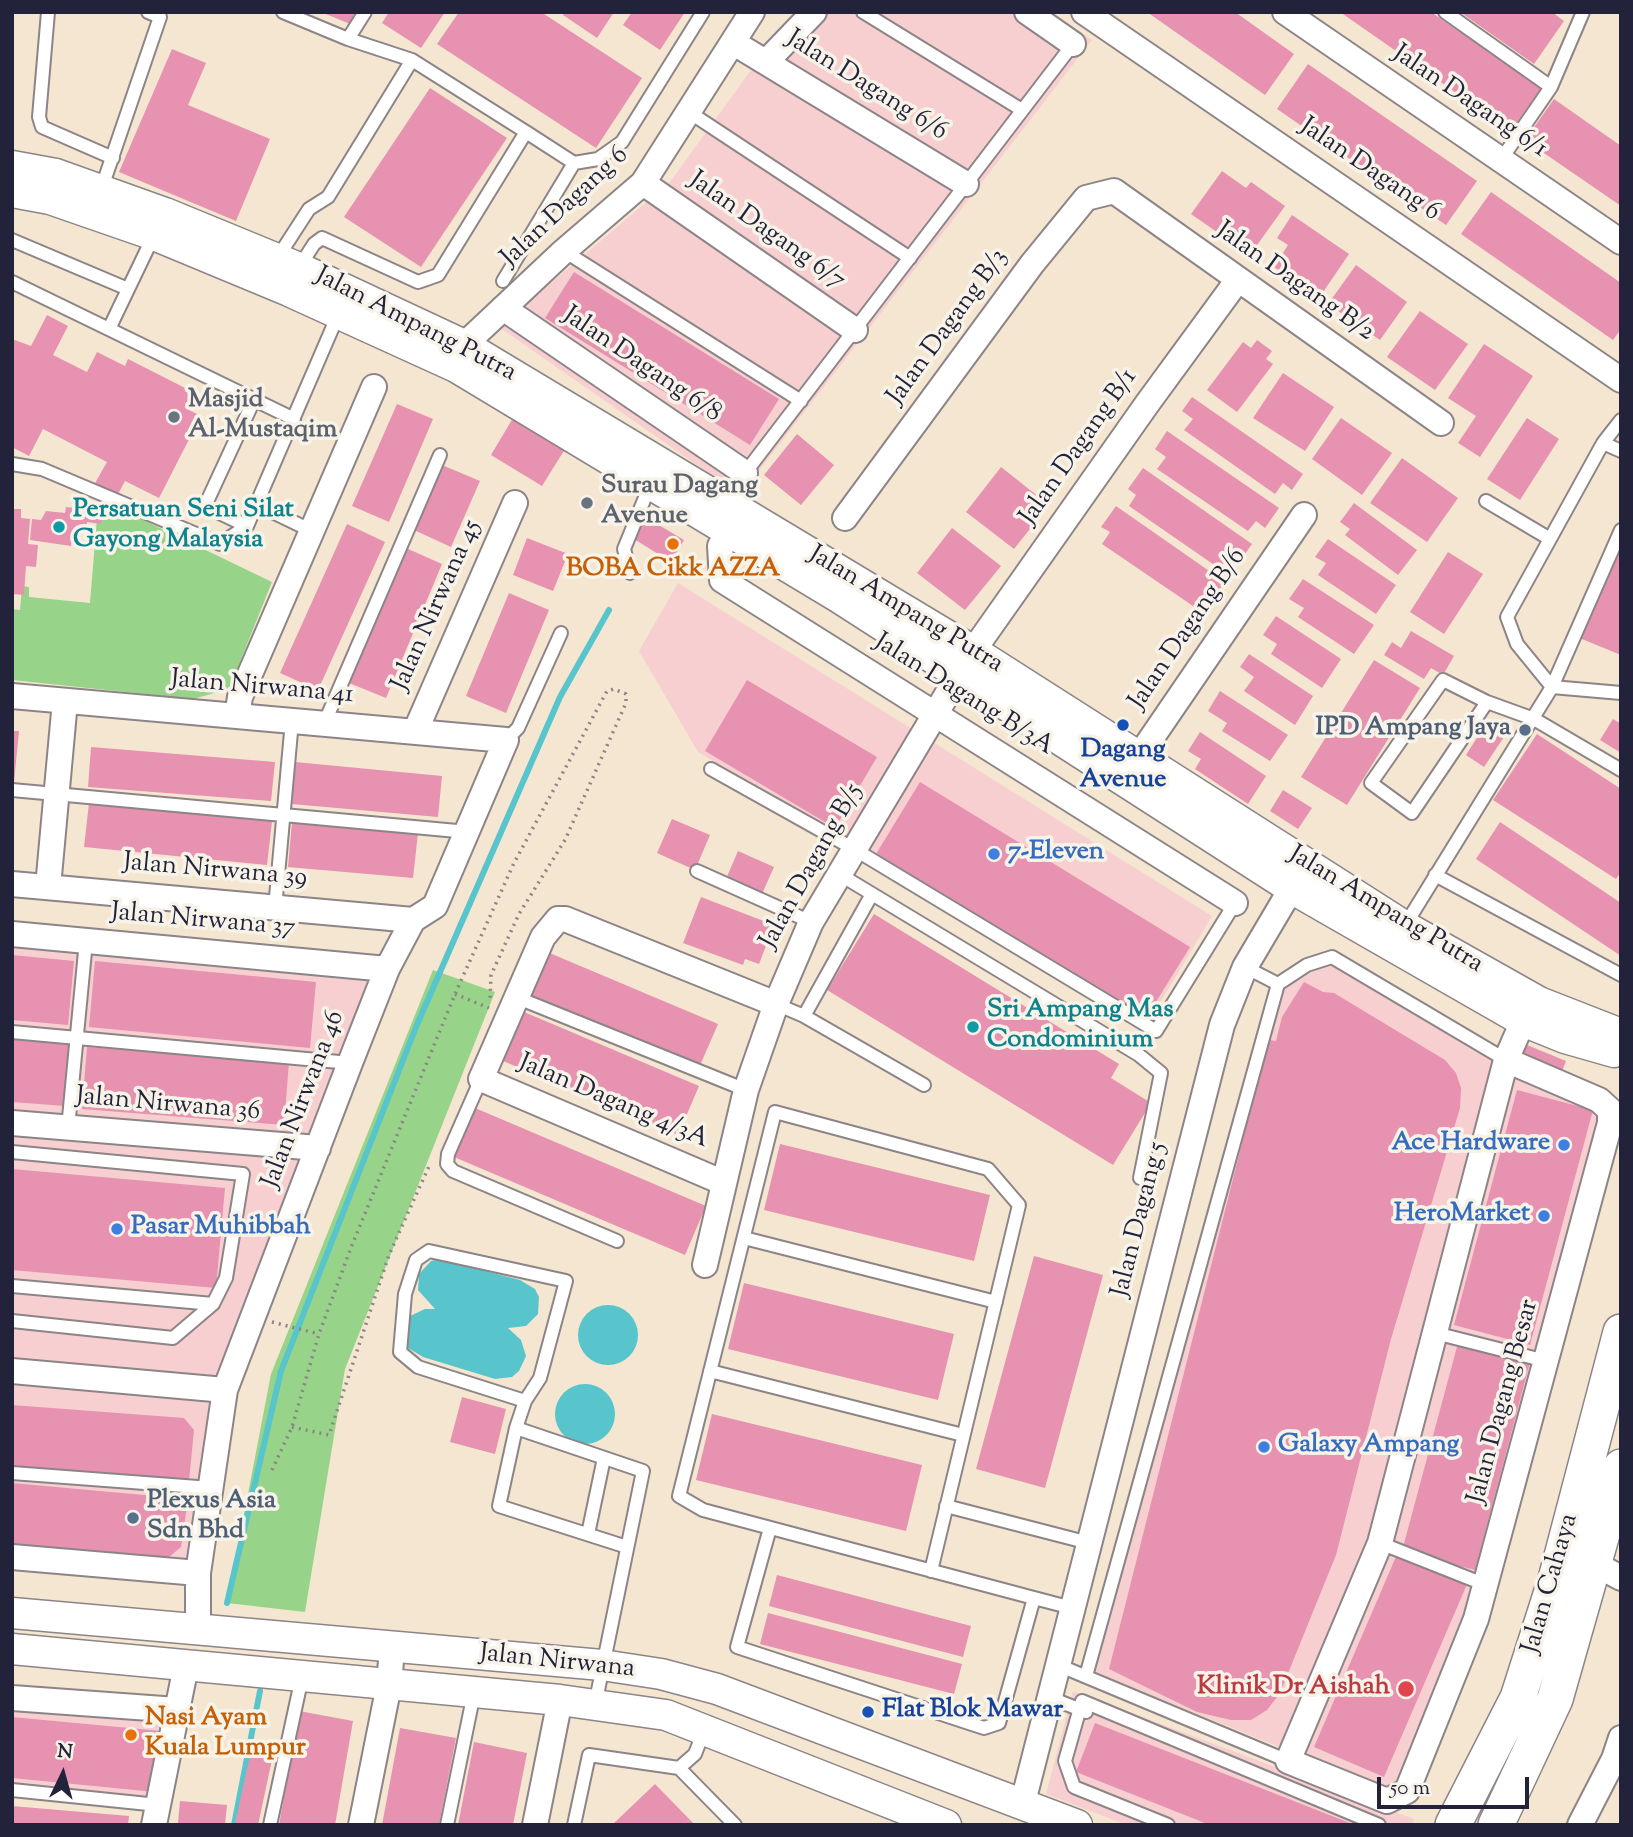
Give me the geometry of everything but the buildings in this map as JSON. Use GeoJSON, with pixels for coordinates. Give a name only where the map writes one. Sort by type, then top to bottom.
{"type":"FeatureCollection","features":[{"type":"Feature","properties":{"kind":"main road","name":"Jalan Cahaya"},"geometry":{"type":"LineString","coordinates":[[1453,1825],[1518,1698],[1556,1579],[1621,1332]]}},
{"type":"Feature","properties":{"kind":"main road","name":"Jalan Cahaya"},"geometry":{"type":"LineString","coordinates":[[1496,1825],[1555,1699],[1608,1571],[1621,1467]]}},
{"type":"Feature","properties":{"kind":"street","name":"Jalan Dagang 6"},"geometry":{"type":"LineString","coordinates":[[460,356],[503,308],[643,183],[752,12]]}},
{"type":"Feature","properties":{"kind":"street"},"geometry":{"type":"LineString","coordinates":[[767,61],[814,12]]}},
{"type":"Feature","properties":{"kind":"street"},"geometry":{"type":"LineString","coordinates":[[1027,12],[1073,44]]}},
{"type":"Feature","properties":{"kind":"street","name":"Jalan Dagang 6"},"geometry":{"type":"LineString","coordinates":[[1084,12],[1621,380]]}},
{"type":"Feature","properties":{"kind":"street","name":"Jalan Dagang 6/1"},"geometry":{"type":"LineString","coordinates":[[1284,12],[1621,242]]}},
{"type":"Feature","properties":{"kind":"street","name":"Jalan Dagang 6/6"},"geometry":{"type":"LineString","coordinates":[[734,43],[966,184]]}},
{"type":"Feature","properties":{"kind":"street","name":"Jalan Ampang Putra"},"geometry":{"type":"LineString","coordinates":[[12,166],[55,174],[101,190],[159,224],[283,275],[460,356],[967,662],[1299,876],[1398,936],[1523,1021],[1565,1038],[1621,1054]]}},
{"type":"Feature","properties":{"kind":"street","name":"Jalan Dagang 6/7"},"geometry":{"type":"LineString","coordinates":[[643,183],[855,330]]}},
{"type":"Feature","properties":{"kind":"street","name":"Jalan Dagang B/2"},"geometry":{"type":"LineString","coordinates":[[1114,191],[1237,281],[1441,422]]}},
{"type":"Feature","properties":{"kind":"street","name":"Jalan Dagang B/3"},"geometry":{"type":"LineString","coordinates":[[845,518],[1032,264],[1086,198],[1114,191]]}},
{"type":"Feature","properties":{"kind":"street","name":"Jalan Ampang Putra"},"geometry":{"type":"LineString","coordinates":[[12,192],[159,224]]}},
{"type":"Feature","properties":{"kind":"street","name":"Jalan Ampang Putra"},"geometry":{"type":"LineString","coordinates":[[283,275],[338,314],[460,356],[651,483],[736,522]]}},
{"type":"Feature","properties":{"kind":"street","name":"Jalan Dagang B/1"},"geometry":{"type":"LineString","coordinates":[[967,662],[1147,404],[1237,281]]}},
{"type":"Feature","properties":{"kind":"street","name":"Jalan Dagang 6/8"},"geometry":{"type":"LineString","coordinates":[[503,308],[746,473]]}},
{"type":"Feature","properties":{"kind":"street"},"geometry":{"type":"LineString","coordinates":[[237,716],[240,697],[374,387]]}},
{"type":"Feature","properties":{"kind":"street","name":"Jalan Nirwana 45"},"geometry":{"type":"LineString","coordinates":[[415,733],[515,503]]}},
{"type":"Feature","properties":{"kind":"street","name":"Jalan Dagang B/6"},"geometry":{"type":"LineString","coordinates":[[1131,769],[1304,515]]}},
{"type":"Feature","properties":{"kind":"street","name":"Jalan Dagang B/3A"},"geometry":{"type":"LineString","coordinates":[[736,522],[720,546],[722,580],[936,712],[1235,903]]}},
{"type":"Feature","properties":{"kind":"street","name":"Jalan Dagang B/5"},"geometry":{"type":"LineString","coordinates":[[705,1265],[722,1182],[746,1090],[776,1004],[811,922],[967,662]]}},
{"type":"Feature","properties":{"kind":"street","name":"Jalan Nirwana 41"},"geometry":{"type":"LineString","coordinates":[[12,696],[506,740]]}},
{"type":"Feature","properties":{"kind":"street"},"geometry":{"type":"LineString","coordinates":[[48,887],[65,701]]}},
{"type":"Feature","properties":{"kind":"street"},"geometry":{"type":"LineString","coordinates":[[413,920],[435,906],[469,832],[506,740]]}},
{"type":"Feature","properties":{"kind":"street","name":"Jalan Dagang 5"},"geometry":{"type":"LineString","coordinates":[[1023,1802],[1222,1025],[1245,967],[1299,876]]}},
{"type":"Feature","properties":{"kind":"street","name":"Jalan Nirwana 39"},"geometry":{"type":"LineString","coordinates":[[12,884],[413,920]]}},
{"type":"Feature","properties":{"kind":"street"},"geometry":{"type":"LineString","coordinates":[[481,1079],[543,937],[558,919],[565,919],[776,1004]]}},
{"type":"Feature","properties":{"kind":"street","name":"Jalan Nirwana 46"},"geometry":{"type":"LineString","coordinates":[[198,1631],[198,1573],[225,1390],[387,969],[413,920]]}},
{"type":"Feature","properties":{"kind":"street","name":"Jalan Nirwana 37"},"geometry":{"type":"LineString","coordinates":[[12,934],[387,969]]}},
{"type":"Feature","properties":{"kind":"street","name":"Jalan Ampang Putra"},"geometry":{"type":"LineString","coordinates":[[1398,936],[1539,1002],[1621,1034]]}},
{"type":"Feature","properties":{"kind":"street"},"geometry":{"type":"LineString","coordinates":[[1288,1761],[1380,1543],[1506,1060],[1523,1021]]}},
{"type":"Feature","properties":{"kind":"street","name":"Jalan Dagang Besar"},"geometry":{"type":"LineString","coordinates":[[1288,1761],[1387,1801],[1407,1791],[1476,1619],[1610,1123],[1610,1110],[1598,1100],[1506,1060]]}},
{"type":"Feature","properties":{"kind":"street","name":"Jalan Dagang 4/3A"},"geometry":{"type":"LineString","coordinates":[[481,1079],[722,1182]]}},
{"type":"Feature","properties":{"kind":"street","name":"Jalan Nirwana 36"},"geometry":{"type":"LineString","coordinates":[[12,1123],[39,1140],[68,1128],[318,1148]]}},
{"type":"Feature","properties":{"kind":"street"},"geometry":{"type":"LineString","coordinates":[[12,1371],[225,1390]]}},
{"type":"Feature","properties":{"kind":"street"},"geometry":{"type":"LineString","coordinates":[[12,1558],[198,1573]]}},
{"type":"Feature","properties":{"kind":"street","name":"Jalan Nirwana"},"geometry":{"type":"LineString","coordinates":[[12,1613],[602,1665],[661,1674],[717,1689],[1023,1802],[1063,1821]]}},
{"type":"Feature","properties":{"kind":"street"},"geometry":{"type":"LineString","coordinates":[[361,1825],[389,1685],[392,1648]]}},
{"type":"Feature","properties":{"kind":"street","name":"Jalan Nirwana"},"geometry":{"type":"LineString","coordinates":[[12,1650],[559,1700],[666,1714],[946,1825]]}},
{"type":"Feature","properties":{"kind":"street"},"geometry":{"type":"LineString","coordinates":[[156,1815],[186,1666]]}},
{"type":"Feature","properties":{"kind":"street"},"geometry":{"type":"LineString","coordinates":[[705,1728],[717,1689]]}},
{"type":"Feature","properties":{"kind":"street"},"geometry":{"type":"LineString","coordinates":[[12,1698],[177,1710]]}},
{"type":"Feature","properties":{"kind":"street"},"geometry":{"type":"LineString","coordinates":[[534,1825],[559,1700]]}},
{"type":"Feature","properties":{"kind":"street"},"geometry":{"type":"LineString","coordinates":[[1580,1825],[1618,1753]]}},
{"type":"Feature","properties":{"kind":"lane"},"geometry":{"type":"LineString","coordinates":[[48,12],[38,117],[42,127],[113,158]]}},
{"type":"Feature","properties":{"kind":"lane"},"geometry":{"type":"LineString","coordinates":[[283,12],[348,39],[412,60],[574,163],[598,159],[622,142],[703,12]]}},
{"type":"Feature","properties":{"kind":"lane"},"geometry":{"type":"LineString","coordinates":[[348,39],[365,12]]}},
{"type":"Feature","properties":{"kind":"lane"},"geometry":{"type":"LineString","coordinates":[[863,12],[1022,110]]}},
{"type":"Feature","properties":{"kind":"lane"},"geometry":{"type":"LineString","coordinates":[[1445,12],[1551,87]]}},
{"type":"Feature","properties":{"kind":"lane"},"geometry":{"type":"LineString","coordinates":[[1500,161],[1551,87],[1583,12]]}},
{"type":"Feature","properties":{"kind":"lane"},"geometry":{"type":"LineString","coordinates":[[101,190],[157,14]]}},
{"type":"Feature","properties":{"kind":"lane"},"geometry":{"type":"LineString","coordinates":[[746,473],[1073,44]]}},
{"type":"Feature","properties":{"kind":"lane"},"geometry":{"type":"LineString","coordinates":[[283,275],[309,209],[328,198],[412,60]]}},
{"type":"Feature","properties":{"kind":"lane"},"geometry":{"type":"LineString","coordinates":[[689,112],[910,258]]}},
{"type":"Feature","properties":{"kind":"lane"},"geometry":{"type":"LineString","coordinates":[[283,275],[322,238],[418,282],[438,275],[526,132]]}},
{"type":"Feature","properties":{"kind":"lane"},"geometry":{"type":"LineString","coordinates":[[503,281],[574,163]]}},
{"type":"Feature","properties":{"kind":"lane"},"geometry":{"type":"LineString","coordinates":[[109,329],[159,224]]}},
{"type":"Feature","properties":{"kind":"lane"},"geometry":{"type":"LineString","coordinates":[[12,240],[128,289]]}},
{"type":"Feature","properties":{"kind":"lane"},"geometry":{"type":"LineString","coordinates":[[564,251],[801,401]]}},
{"type":"Feature","properties":{"kind":"lane"},"geometry":{"type":"LineString","coordinates":[[12,282],[294,419]]}},
{"type":"Feature","properties":{"kind":"lane"},"geometry":{"type":"LineString","coordinates":[[12,464],[42,469],[220,544],[247,526],[338,314]]}},
{"type":"Feature","properties":{"kind":"lane"},"geometry":{"type":"LineString","coordinates":[[247,526],[205,506],[254,400]]}},
{"type":"Feature","properties":{"kind":"lane"},"geometry":{"type":"LineString","coordinates":[[1621,420],[1603,443],[1507,617],[1517,644],[1552,687],[1621,693]]}},
{"type":"Feature","properties":{"kind":"lane"},"geometry":{"type":"LineString","coordinates":[[1603,443],[1621,451]]}},
{"type":"Feature","properties":{"kind":"lane"},"geometry":{"type":"LineString","coordinates":[[324,724],[440,455]]}},
{"type":"Feature","properties":{"kind":"lane"},"geometry":{"type":"LineString","coordinates":[[630,573],[624,549],[651,483]]}},
{"type":"Feature","properties":{"kind":"lane"},"geometry":{"type":"LineString","coordinates":[[1486,501],[1550,539]]}},
{"type":"Feature","properties":{"kind":"lane"},"geometry":{"type":"LineString","coordinates":[[256,504],[312,531]]}},
{"type":"Feature","properties":{"kind":"lane"},"geometry":{"type":"LineString","coordinates":[[1398,936],[1552,687],[1621,530]]}},
{"type":"Feature","properties":{"kind":"lane"},"geometry":{"type":"LineString","coordinates":[[506,740],[518,728],[561,633]]}},
{"type":"Feature","properties":{"kind":"lane"},"geometry":{"type":"LineString","coordinates":[[1487,702],[1412,813],[1371,783],[1443,680],[1487,702],[1534,719],[1621,769]]}},
{"type":"Feature","properties":{"kind":"lane"},"geometry":{"type":"LineString","coordinates":[[275,908],[292,721]]}},
{"type":"Feature","properties":{"kind":"lane"},"geometry":{"type":"LineString","coordinates":[[711,769],[853,849],[1156,1031],[1235,903]]}},
{"type":"Feature","properties":{"kind":"lane"},"geometry":{"type":"LineString","coordinates":[[12,790],[469,832]]}},
{"type":"Feature","properties":{"kind":"lane"},"geometry":{"type":"LineString","coordinates":[[698,871],[811,922]]}},
{"type":"Feature","properties":{"kind":"lane"},"geometry":{"type":"LineString","coordinates":[[839,874],[1139,1055],[1161,1073],[1140,1178]]}},
{"type":"Feature","properties":{"kind":"lane"},"geometry":{"type":"LineString","coordinates":[[1435,875],[1621,975]]}},
{"type":"Feature","properties":{"kind":"lane"},"geometry":{"type":"LineString","coordinates":[[804,1016],[872,894]]}},
{"type":"Feature","properties":{"kind":"lane"},"geometry":{"type":"LineString","coordinates":[[68,1128],[86,941]]}},
{"type":"Feature","properties":{"kind":"lane"},"geometry":{"type":"LineString","coordinates":[[1086,1676],[1278,984],[1307,965],[1332,957],[1506,1060]]}},
{"type":"Feature","properties":{"kind":"lane"},"geometry":{"type":"LineString","coordinates":[[1245,967],[1278,984]]}},
{"type":"Feature","properties":{"kind":"lane"},"geometry":{"type":"LineString","coordinates":[[518,998],[746,1090]]}},
{"type":"Feature","properties":{"kind":"lane"},"geometry":{"type":"LineString","coordinates":[[776,1004],[804,1016],[924,1085]]}},
{"type":"Feature","properties":{"kind":"lane"},"geometry":{"type":"LineString","coordinates":[[12,1032],[350,1063]]}},
{"type":"Feature","properties":{"kind":"lane"},"geometry":{"type":"LineString","coordinates":[[481,1079],[448,1154],[447,1164],[453,1171],[617,1241]]}},
{"type":"Feature","properties":{"kind":"lane"},"geometry":{"type":"LineString","coordinates":[[931,1571],[1019,1205],[988,1170],[775,1112],[679,1496],[703,1510],[931,1571],[1072,1608]]}},
{"type":"Feature","properties":{"kind":"lane"},"geometry":{"type":"LineString","coordinates":[[12,1152],[39,1140],[243,1174],[226,1278],[213,1304],[173,1338],[12,1321]]}},
{"type":"Feature","properties":{"kind":"lane"},"geometry":{"type":"LineString","coordinates":[[744,1238],[996,1302]]}},
{"type":"Feature","properties":{"kind":"lane"},"geometry":{"type":"LineString","coordinates":[[525,1401],[418,1367],[400,1352],[405,1294],[416,1260],[429,1251],[566,1281],[540,1378],[525,1401],[516,1428],[499,1506],[627,1547]]}},
{"type":"Feature","properties":{"kind":"lane"},"geometry":{"type":"LineString","coordinates":[[12,1286],[213,1304]]}},
{"type":"Feature","properties":{"kind":"lane"},"geometry":{"type":"LineString","coordinates":[[1435,1333],[1546,1361]]}},
{"type":"Feature","properties":{"kind":"lane"},"geometry":{"type":"LineString","coordinates":[[710,1371],[963,1435]]}},
{"type":"Feature","properties":{"kind":"lane"},"geometry":{"type":"LineString","coordinates":[[516,1428],[643,1471],[595,1705]]}},
{"type":"Feature","properties":{"kind":"lane"},"geometry":{"type":"LineString","coordinates":[[588,1534],[604,1458]]}},
{"type":"Feature","properties":{"kind":"lane"},"geometry":{"type":"LineString","coordinates":[[12,1473],[211,1488]]}},
{"type":"Feature","properties":{"kind":"lane"},"geometry":{"type":"LineString","coordinates":[[946,1506],[1088,1543]]}},
{"type":"Feature","properties":{"kind":"lane"},"geometry":{"type":"LineString","coordinates":[[770,1528],[737,1647],[984,1728],[999,1723],[1034,1598]]}},
{"type":"Feature","properties":{"kind":"lane"},"geometry":{"type":"LineString","coordinates":[[1380,1543],[1486,1585]]}},
{"type":"Feature","properties":{"kind":"lane"},"geometry":{"type":"LineString","coordinates":[[1058,1665],[1288,1761]]}},
{"type":"Feature","properties":{"kind":"lane"},"geometry":{"type":"LineString","coordinates":[[270,1825],[302,1677]]}},
{"type":"Feature","properties":{"kind":"lane"},"geometry":{"type":"LineString","coordinates":[[447,1825],[474,1693]]}},
{"type":"Feature","properties":{"kind":"lane"},"geometry":{"type":"LineString","coordinates":[[1051,1698],[1102,1719]]}},
{"type":"Feature","properties":{"kind":"lane"},"geometry":{"type":"LineString","coordinates":[[1168,1825],[1074,1787],[1065,1761],[1082,1701],[1379,1825]]}},
{"type":"Feature","properties":{"kind":"lane"},"geometry":{"type":"LineString","coordinates":[[679,1768],[695,1754],[705,1728]]}},
{"type":"Feature","properties":{"kind":"lane"},"geometry":{"type":"LineString","coordinates":[[574,1825],[589,1755],[679,1768],[735,1825]]}},
{"type":"Feature","properties":{"kind":"lane"},"geometry":{"type":"LineString","coordinates":[[12,1790],[156,1815]]}},
{"type":"Feature","properties":{"kind":"path"},"geometry":{"type":"LineString","coordinates":[[272,1470],[292,1427],[319,1334],[455,995],[514,863],[607,691],[614,689],[626,694],[626,703],[565,840],[519,914],[492,975],[489,994],[492,1009],[455,995]]}},
{"type":"Feature","properties":{"kind":"path"},"geometry":{"type":"LineString","coordinates":[[292,1427],[329,1435],[389,1255],[433,1158]]}},
{"type":"Feature","properties":{"kind":"path"},"geometry":{"type":"LineString","coordinates":[[291,1328],[319,1334]]}},
{"type":"Feature","properties":{"kind":"shaded area"},"geometry":{"type":"Polygon","coordinates":[[[798,12],[1051,12],[1092,40],[740,495],[499,327],[670,182],[780,30],[798,12]]]}},
{"type":"Feature","properties":{"kind":"shaded area"},"geometry":{"type":"Polygon","coordinates":[[[678,583],[1212,916],[1148,1023],[698,752],[639,651],[678,583]]]}},
{"type":"Feature","properties":{"kind":"shaded area"},"geometry":{"type":"Polygon","coordinates":[[[12,942],[372,976],[216,1380],[189,1562],[12,1548],[12,942]]]}},
{"type":"Feature","properties":{"kind":"shaded area"},"geometry":{"type":"Polygon","coordinates":[[[1332,963],[1603,1115],[1469,1613],[1401,1786],[1390,1792],[1092,1671],[1284,986],[1332,963]]]}},
{"type":"Feature","properties":{"kind":"shaded area"},"geometry":{"type":"Polygon","coordinates":[[[1073,1691],[1414,1819],[1412,1825],[1127,1825],[1046,1794],[1073,1691]]]}},
{"type":"Feature","properties":{"kind":"shaded area"},"geometry":{"type":"Polygon","coordinates":[[[12,1706],[165,1718],[152,1799],[12,1785],[12,1706]]]}},
{"type":"Feature","properties":{"kind":"green space"},"geometry":{"type":"Polygon","coordinates":[[[108,503],[272,582],[229,689],[193,699],[12,680],[12,609],[20,610],[22,586],[29,587],[29,597],[90,603],[97,518],[108,503]]]}},
{"type":"Feature","properties":{"kind":"green space"},"geometry":{"type":"Polygon","coordinates":[[[433,970],[495,992],[345,1369],[305,1612],[227,1603],[271,1374],[433,970]]]}},
{"type":"Feature","properties":{"kind":"water"},"geometry":{"type":"Polygon","coordinates":[[[439,1259],[520,1280],[535,1289],[539,1297],[538,1314],[526,1326],[508,1328],[521,1340],[526,1356],[519,1371],[512,1377],[495,1379],[423,1357],[408,1348],[404,1341],[405,1323],[410,1316],[425,1309],[435,1309],[418,1290],[419,1274],[431,1261],[439,1259]]]}},
{"type":"Feature","properties":{"kind":"water"},"geometry":{"type":"Polygon","coordinates":[[[602,1305],[614,1305],[630,1313],[636,1323],[636,1347],[630,1357],[614,1365],[602,1365],[586,1357],[578,1341],[578,1329],[586,1313],[602,1305]]]}},
{"type":"Feature","properties":{"kind":"water"},"geometry":{"type":"Polygon","coordinates":[[[579,1384],[591,1384],[610,1397],[615,1414],[613,1426],[602,1439],[591,1444],[579,1444],[560,1431],[555,1420],[555,1408],[568,1389],[579,1384]]]}},
{"type":"Feature","properties":{"kind":"waterway"},"geometry":{"type":"LineString","coordinates":[[227,1603],[281,1371],[416,1027],[560,697],[609,610]]}},
{"type":"Feature","properties":{"kind":"waterway"},"geometry":{"type":"LineString","coordinates":[[234,1825],[260,1691]]}},
{"type":"Feature","properties":{"kind":"place","name":"Masjid Al-Mustaqim"},"geometry":{"type":"Point","coordinates":[174,417]}},
{"type":"Feature","properties":{"kind":"place","name":"Surau Dagang Avenue"},"geometry":{"type":"Point","coordinates":[587,503]}},
{"type":"Feature","properties":{"kind":"place","name":"Persatuan Seni Silat Gayong Malaysia"},"geometry":{"type":"Point","coordinates":[59,527]}},
{"type":"Feature","properties":{"kind":"place","name":"BOBA Cikk AZZA"},"geometry":{"type":"Point","coordinates":[673,544]}},
{"type":"Feature","properties":{"kind":"place","name":"Dagang Avenue"},"geometry":{"type":"Point","coordinates":[1123,725]}},
{"type":"Feature","properties":{"kind":"place","name":"IPD Ampang Jaya"},"geometry":{"type":"Point","coordinates":[1525,730]}},
{"type":"Feature","properties":{"kind":"place","name":"7-Eleven"},"geometry":{"type":"Point","coordinates":[994,854]}},
{"type":"Feature","properties":{"kind":"place","name":"Sri Ampang Mas Condominium"},"geometry":{"type":"Point","coordinates":[973,1027]}},
{"type":"Feature","properties":{"kind":"place","name":"Ace Hardware"},"geometry":{"type":"Point","coordinates":[1564,1145]}},
{"type":"Feature","properties":{"kind":"place","name":"HeroMarket"},"geometry":{"type":"Point","coordinates":[1544,1216]}},
{"type":"Feature","properties":{"kind":"place","name":"Pasar Muhibbah"},"geometry":{"type":"Point","coordinates":[117,1229]}},
{"type":"Feature","properties":{"kind":"place","name":"Galaxy Ampang"},"geometry":{"type":"Point","coordinates":[1264,1447]}},
{"type":"Feature","properties":{"kind":"place","name":"Plexus Asia Sdn Bhd"},"geometry":{"type":"Point","coordinates":[133,1518]}},
{"type":"Feature","properties":{"kind":"place","name":"Klinik Dr Aishah"},"geometry":{"type":"Point","coordinates":[1406,1689]}},
{"type":"Feature","properties":{"kind":"place","name":"Flat Blok Mawar"},"geometry":{"type":"Point","coordinates":[868,1712]}},
{"type":"Feature","properties":{"kind":"place","name":"Nasi Ayam Kuala Lumpur"},"geometry":{"type":"Point","coordinates":[131,1735]}}]}
